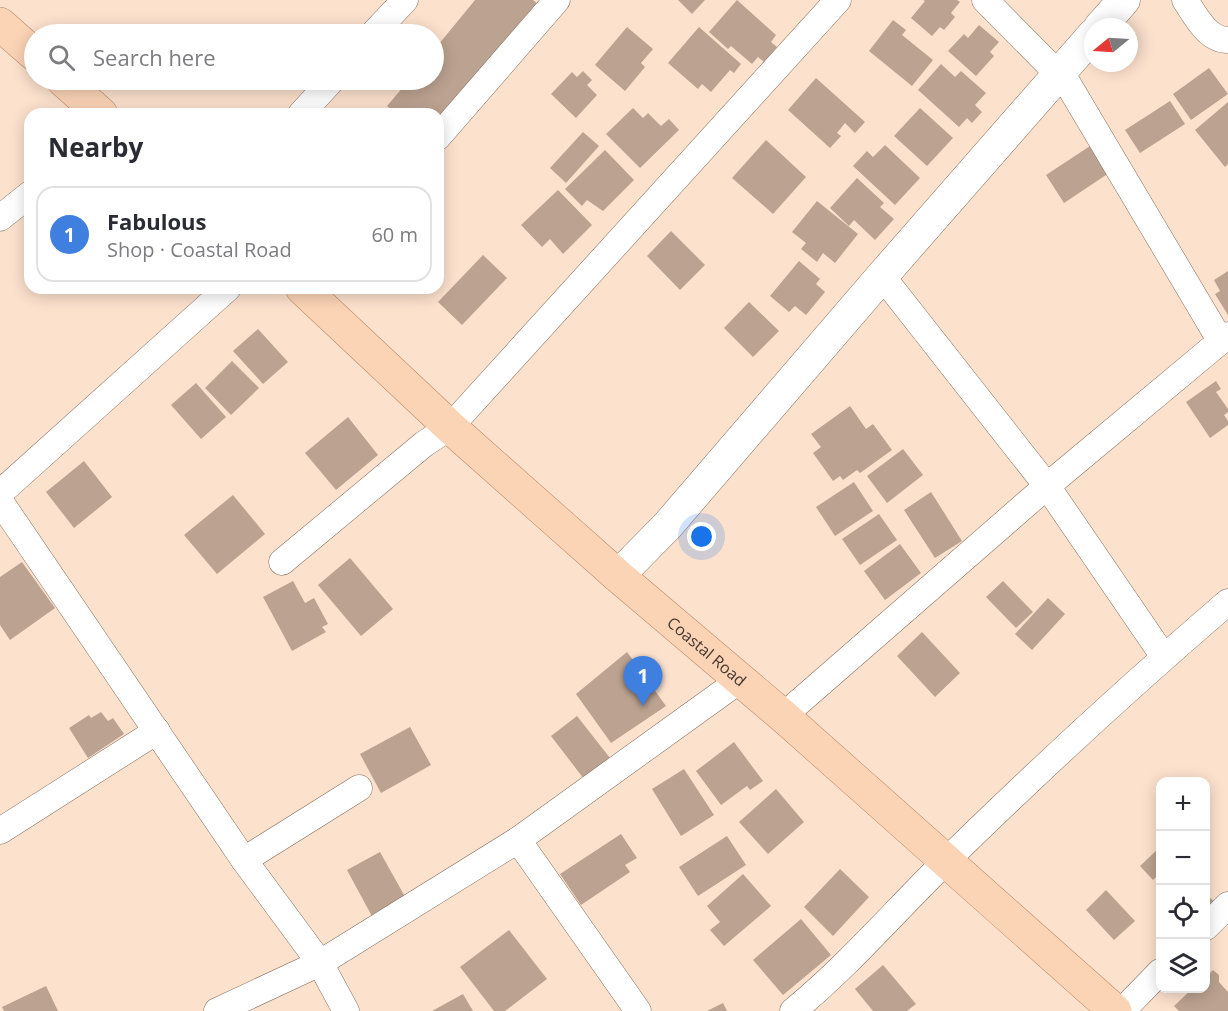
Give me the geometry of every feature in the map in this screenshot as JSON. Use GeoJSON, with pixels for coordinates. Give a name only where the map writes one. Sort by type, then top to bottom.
{"type":"FeatureCollection","features":[{"type":"Feature","properties":{"kind":"main road"},"geometry":{"type":"LineString","coordinates":[[0,24],[24,45]]}},
{"type":"Feature","properties":{"kind":"main road"},"geometry":{"type":"LineString","coordinates":[[74,90],[95,108]]}},
{"type":"Feature","properties":{"kind":"main road","name":"Coastal Road"},"geometry":{"type":"LineString","coordinates":[[308,294],[450,427],[618,576],[783,716],[1115,1011]]}},
{"type":"Feature","properties":{"kind":"street"},"geometry":{"type":"LineString","coordinates":[[382,24],[405,0]]}},
{"type":"Feature","properties":{"kind":"street"},"geometry":{"type":"LineString","coordinates":[[444,130],[557,0]]}},
{"type":"Feature","properties":{"kind":"street"},"geometry":{"type":"LineString","coordinates":[[282,562],[424,444],[450,427],[838,0]]}},
{"type":"Feature","properties":{"kind":"street"},"geometry":{"type":"LineString","coordinates":[[783,716],[1047,486],[1224,338],[1068,84],[985,0]]}},
{"type":"Feature","properties":{"kind":"street"},"geometry":{"type":"LineString","coordinates":[[1108,18],[1124,0]]}},
{"type":"Feature","properties":{"kind":"street"},"geometry":{"type":"LineString","coordinates":[[1185,0],[1203,29],[1223,40],[1228,40]]}},
{"type":"Feature","properties":{"kind":"street"},"geometry":{"type":"LineString","coordinates":[[618,576],[668,525],[1084,45]]}},
{"type":"Feature","properties":{"kind":"street"},"geometry":{"type":"LineString","coordinates":[[306,108],[323,90]]}},
{"type":"Feature","properties":{"kind":"street"},"geometry":{"type":"LineString","coordinates":[[0,218],[24,199]]}},
{"type":"Feature","properties":{"kind":"street"},"geometry":{"type":"LineString","coordinates":[[882,276],[1047,486],[1164,657]]}},
{"type":"Feature","properties":{"kind":"street"},"geometry":{"type":"LineString","coordinates":[[0,493],[221,294]]}},
{"type":"Feature","properties":{"kind":"street"},"geometry":{"type":"LineString","coordinates":[[0,501],[244,860],[320,963],[346,1011]]}},
{"type":"Feature","properties":{"kind":"street"},"geometry":{"type":"LineString","coordinates":[[793,1011],[823,987],[946,862],[1164,657],[1228,602]]}},
{"type":"Feature","properties":{"kind":"street"},"geometry":{"type":"LineString","coordinates":[[217,1011],[320,963],[518,840],[740,680]]}},
{"type":"Feature","properties":{"kind":"street"},"geometry":{"type":"LineString","coordinates":[[0,831],[157,731]]}},
{"type":"Feature","properties":{"kind":"street"},"geometry":{"type":"LineString","coordinates":[[244,860],[359,788]]}},
{"type":"Feature","properties":{"kind":"street"},"geometry":{"type":"LineString","coordinates":[[518,840],[638,1011]]}},
{"type":"Feature","properties":{"kind":"street"},"geometry":{"type":"LineString","coordinates":[[1210,923],[1228,905]]}},
{"type":"Feature","properties":{"kind":"street"},"geometry":{"type":"LineString","coordinates":[[1122,1011],[1156,977]]}},
{"type":"Feature","properties":{"kind":"building"},"geometry":{"type":"Polygon","coordinates":[[[475,0],[533,0],[538,4],[444,117],[444,108],[390,108],[387,106],[401,90],[444,90],[444,38],[475,0]]]}},
{"type":"Feature","properties":{"kind":"building"},"geometry":{"type":"Polygon","coordinates":[[[678,0],[705,0],[692,14],[678,0]]]}},
{"type":"Feature","properties":{"kind":"building"},"geometry":{"type":"Polygon","coordinates":[[[737,0],[776,35],[771,42],[777,47],[764,62],[758,57],[752,64],[731,46],[728,49],[709,32],[737,0]]]}},
{"type":"Feature","properties":{"kind":"building"},"geometry":{"type":"Polygon","coordinates":[[[923,0],[957,0],[960,2],[951,13],[955,17],[944,30],[940,27],[932,36],[911,18],[925,1],[923,0]]]}},
{"type":"Feature","properties":{"kind":"building"},"geometry":{"type":"Polygon","coordinates":[[[893,20],[906,30],[902,35],[933,60],[912,86],[869,51],[893,20]]]}},
{"type":"Feature","properties":{"kind":"building"},"geometry":{"type":"Polygon","coordinates":[[[979,25],[999,42],[990,52],[994,56],[976,76],[948,51],[964,34],[968,38],[979,25]]]}},
{"type":"Feature","properties":{"kind":"building"},"geometry":{"type":"Polygon","coordinates":[[[627,27],[653,49],[641,63],[645,67],[625,91],[595,65],[627,27]]]}},
{"type":"Feature","properties":{"kind":"building"},"geometry":{"type":"Polygon","coordinates":[[[699,27],[741,64],[734,73],[730,70],[711,92],[702,84],[698,89],[668,63],[699,27]]]}},
{"type":"Feature","properties":{"kind":"building"},"geometry":{"type":"Polygon","coordinates":[[[941,64],[955,77],[961,71],[986,93],[975,105],[982,112],[972,123],[967,118],[959,127],[918,90],[941,64]]]}},
{"type":"Feature","properties":{"kind":"building"},"geometry":{"type":"Polygon","coordinates":[[[1209,68],[1228,94],[1191,120],[1173,94],[1209,68]]]}},
{"type":"Feature","properties":{"kind":"building"},"geometry":{"type":"Polygon","coordinates":[[[583,71],[592,80],[587,85],[597,95],[576,118],[551,94],[572,72],[577,77],[583,71]]]}},
{"type":"Feature","properties":{"kind":"building"},"geometry":{"type":"Polygon","coordinates":[[[816,78],[865,122],[855,133],[845,123],[837,133],[841,136],[830,148],[788,110],[816,78]]]}},
{"type":"Feature","properties":{"kind":"building"},"geometry":{"type":"Polygon","coordinates":[[[1170,101],[1185,124],[1140,153],[1125,130],[1170,101]]]}},
{"type":"Feature","properties":{"kind":"building"},"geometry":{"type":"Polygon","coordinates":[[[1228,102],[1228,164],[1225,167],[1195,130],[1228,102]]]}},
{"type":"Feature","properties":{"kind":"building"},"geometry":{"type":"Polygon","coordinates":[[[633,108],[643,118],[648,113],[661,126],[669,119],[679,130],[640,168],[606,134],[633,108]]]}},
{"type":"Feature","properties":{"kind":"building"},"geometry":{"type":"Polygon","coordinates":[[[920,108],[953,138],[927,166],[894,136],[920,108]]]}},
{"type":"Feature","properties":{"kind":"building"},"geometry":{"type":"Polygon","coordinates":[[[583,132],[599,146],[566,183],[550,168],[583,132]]]}},
{"type":"Feature","properties":{"kind":"building"},"geometry":{"type":"Polygon","coordinates":[[[766,140],[806,177],[773,214],[732,178],[766,140]]]}},
{"type":"Feature","properties":{"kind":"building"},"geometry":{"type":"Polygon","coordinates":[[[885,145],[920,178],[895,205],[853,166],[867,151],[873,157],[885,145]]]}},
{"type":"Feature","properties":{"kind":"building"},"geometry":{"type":"Polygon","coordinates":[[[1090,146],[1109,173],[1064,203],[1046,175],[1090,146]]]}},
{"type":"Feature","properties":{"kind":"building"},"geometry":{"type":"Polygon","coordinates":[[[605,150],[634,180],[603,211],[587,200],[582,206],[565,189],[605,150]]]}},
{"type":"Feature","properties":{"kind":"building"},"geometry":{"type":"Polygon","coordinates":[[[857,178],[884,203],[880,207],[894,219],[875,240],[854,220],[849,226],[830,208],[857,178]]]}},
{"type":"Feature","properties":{"kind":"building"},"geometry":{"type":"Polygon","coordinates":[[[558,190],[592,225],[563,254],[550,239],[542,247],[521,225],[558,190]]]}},
{"type":"Feature","properties":{"kind":"building"},"geometry":{"type":"Polygon","coordinates":[[[817,201],[858,234],[835,263],[823,253],[817,262],[801,249],[806,243],[792,232],[817,201]]]}},
{"type":"Feature","properties":{"kind":"building"},"geometry":{"type":"Polygon","coordinates":[[[671,231],[705,265],[680,290],[647,256],[671,231]]]}},
{"type":"Feature","properties":{"kind":"building"},"geometry":{"type":"Polygon","coordinates":[[[483,255],[507,278],[462,325],[438,302],[483,255]]]}},
{"type":"Feature","properties":{"kind":"building"},"geometry":{"type":"Polygon","coordinates":[[[799,261],[820,279],[816,284],[825,292],[806,315],[795,306],[789,312],[770,296],[799,261]]]}},
{"type":"Feature","properties":{"kind":"building"},"geometry":{"type":"Polygon","coordinates":[[[1228,271],[1228,315],[1215,294],[1220,291],[1214,280],[1228,271]]]}},
{"type":"Feature","properties":{"kind":"building"},"geometry":{"type":"Polygon","coordinates":[[[749,302],[779,331],[753,357],[724,328],[749,302]]]}},
{"type":"Feature","properties":{"kind":"building"},"geometry":{"type":"Polygon","coordinates":[[[258,329],[288,362],[263,384],[233,351],[258,329]]]}},
{"type":"Feature","properties":{"kind":"building"},"geometry":{"type":"Polygon","coordinates":[[[232,361],[259,388],[231,415],[205,388],[232,361]]]}},
{"type":"Feature","properties":{"kind":"building"},"geometry":{"type":"Polygon","coordinates":[[[1216,381],[1221,389],[1216,392],[1228,409],[1224,415],[1228,425],[1210,438],[1186,402],[1216,381]]]}},
{"type":"Feature","properties":{"kind":"building"},"geometry":{"type":"Polygon","coordinates":[[[196,383],[226,417],[201,439],[171,405],[196,383]]]}},
{"type":"Feature","properties":{"kind":"building"},"geometry":{"type":"Polygon","coordinates":[[[850,406],[866,429],[873,424],[892,450],[860,473],[857,470],[843,480],[840,476],[833,481],[813,453],[821,447],[811,434],[850,406]]]}},
{"type":"Feature","properties":{"kind":"building"},"geometry":{"type":"Polygon","coordinates":[[[348,417],[378,455],[336,490],[305,453],[348,417]]]}},
{"type":"Feature","properties":{"kind":"building"},"geometry":{"type":"Polygon","coordinates":[[[903,449],[923,475],[887,503],[867,476],[903,449]]]}},
{"type":"Feature","properties":{"kind":"building"},"geometry":{"type":"Polygon","coordinates":[[[84,461],[112,497],[74,528],[46,492],[84,461]]]}},
{"type":"Feature","properties":{"kind":"building"},"geometry":{"type":"Polygon","coordinates":[[[854,482],[873,511],[835,536],[816,507],[854,482]]]}},
{"type":"Feature","properties":{"kind":"building"},"geometry":{"type":"Polygon","coordinates":[[[931,492],[962,541],[935,558],[904,510],[931,492]]]}},
{"type":"Feature","properties":{"kind":"building"},"geometry":{"type":"Polygon","coordinates":[[[233,495],[265,534],[217,574],[184,535],[233,495]]]}},
{"type":"Feature","properties":{"kind":"building"},"geometry":{"type":"Polygon","coordinates":[[[879,514],[897,540],[860,565],[842,539],[879,514]]]}},
{"type":"Feature","properties":{"kind":"building"},"geometry":{"type":"Polygon","coordinates":[[[900,544],[921,573],[885,600],[864,571],[900,544]]]}},
{"type":"Feature","properties":{"kind":"building"},"geometry":{"type":"Polygon","coordinates":[[[350,558],[393,609],[361,636],[318,585],[350,558]]]}},
{"type":"Feature","properties":{"kind":"building"},"geometry":{"type":"Polygon","coordinates":[[[22,562],[55,608],[10,640],[0,625],[0,577],[22,562]]]}},
{"type":"Feature","properties":{"kind":"building"},"geometry":{"type":"Polygon","coordinates":[[[293,581],[305,603],[314,598],[328,624],[322,627],[326,632],[292,651],[263,597],[293,581]]]}},
{"type":"Feature","properties":{"kind":"building"},"geometry":{"type":"Polygon","coordinates":[[[1003,581],[1033,612],[1016,628],[986,597],[1003,581]]]}},
{"type":"Feature","properties":{"kind":"building"},"geometry":{"type":"Polygon","coordinates":[[[1048,598],[1065,614],[1032,650],[1015,634],[1048,598]]]}},
{"type":"Feature","properties":{"kind":"building"},"geometry":{"type":"Polygon","coordinates":[[[922,632],[960,673],[935,697],[897,656],[922,632]]]}},
{"type":"Feature","properties":{"kind":"building"},"geometry":{"type":"Polygon","coordinates":[[[627,652],[666,706],[611,743],[576,694],[627,652]]]}},
{"type":"Feature","properties":{"kind":"building"},"geometry":{"type":"Polygon","coordinates":[[[101,712],[108,721],[113,718],[124,734],[88,758],[69,728],[89,715],[91,718],[101,712]]]}},
{"type":"Feature","properties":{"kind":"building"},"geometry":{"type":"Polygon","coordinates":[[[577,716],[610,758],[584,779],[551,736],[577,716]]]}},
{"type":"Feature","properties":{"kind":"building"},"geometry":{"type":"Polygon","coordinates":[[[410,727],[431,765],[381,793],[360,754],[410,727]]]}},
{"type":"Feature","properties":{"kind":"building"},"geometry":{"type":"Polygon","coordinates":[[[734,742],[763,781],[750,790],[747,786],[721,805],[696,771],[734,742]]]}},
{"type":"Feature","properties":{"kind":"building"},"geometry":{"type":"Polygon","coordinates":[[[684,769],[714,815],[681,836],[652,789],[684,769]]]}},
{"type":"Feature","properties":{"kind":"building"},"geometry":{"type":"Polygon","coordinates":[[[776,789],[804,822],[768,854],[739,822],[776,789]]]}},
{"type":"Feature","properties":{"kind":"building"},"geometry":{"type":"Polygon","coordinates":[[[621,834],[637,858],[625,865],[630,872],[581,905],[560,874],[621,834]]]}},
{"type":"Feature","properties":{"kind":"building"},"geometry":{"type":"Polygon","coordinates":[[[727,836],[746,865],[698,896],[679,867],[727,836]]]}},
{"type":"Feature","properties":{"kind":"building"},"geometry":{"type":"Polygon","coordinates":[[[1156,851],[1156,877],[1153,880],[1140,866],[1156,851]]]}},
{"type":"Feature","properties":{"kind":"building"},"geometry":{"type":"Polygon","coordinates":[[[380,852],[408,902],[374,920],[347,870],[380,852]]]}},
{"type":"Feature","properties":{"kind":"building"},"geometry":{"type":"Polygon","coordinates":[[[840,869],[869,897],[833,936],[804,907],[840,869]]]}},
{"type":"Feature","properties":{"kind":"building"},"geometry":{"type":"Polygon","coordinates":[[[743,874],[771,906],[724,946],[710,930],[720,922],[707,906],[743,874]]]}},
{"type":"Feature","properties":{"kind":"building"},"geometry":{"type":"Polygon","coordinates":[[[1106,890],[1135,921],[1114,940],[1086,910],[1106,890]]]}},
{"type":"Feature","properties":{"kind":"building"},"geometry":{"type":"Polygon","coordinates":[[[1210,898],[1220,907],[1210,919],[1210,898]]]}},
{"type":"Feature","properties":{"kind":"building"},"geometry":{"type":"Polygon","coordinates":[[[801,919],[831,955],[783,995],[753,960],[801,919]]]}},
{"type":"Feature","properties":{"kind":"building"},"geometry":{"type":"Polygon","coordinates":[[[509,930],[547,979],[505,1011],[494,1011],[460,967],[509,930]]]}},
{"type":"Feature","properties":{"kind":"building"},"geometry":{"type":"Polygon","coordinates":[[[883,965],[916,1004],[907,1011],[873,1011],[855,989],[883,965]]]}},
{"type":"Feature","properties":{"kind":"building"},"geometry":{"type":"Polygon","coordinates":[[[1213,970],[1219,975],[1219,982],[1228,992],[1228,1011],[1179,1011],[1174,1006],[1188,993],[1210,993],[1210,973],[1213,970]]]}},
{"type":"Feature","properties":{"kind":"building"},"geometry":{"type":"Polygon","coordinates":[[[46,986],[58,1011],[4,1011],[2,1007],[46,986]]]}},
{"type":"Feature","properties":{"kind":"building"},"geometry":{"type":"Polygon","coordinates":[[[463,994],[473,1011],[432,1011],[463,994]]]}},
{"type":"Feature","properties":{"kind":"building"},"geometry":{"type":"Polygon","coordinates":[[[723,1003],[727,1011],[707,1011],[723,1003]]]}},
{"type":"Feature","properties":{"kind":"place","name":"Fabulous"},"geometry":{"type":"Point","coordinates":[643,706]}}]}
